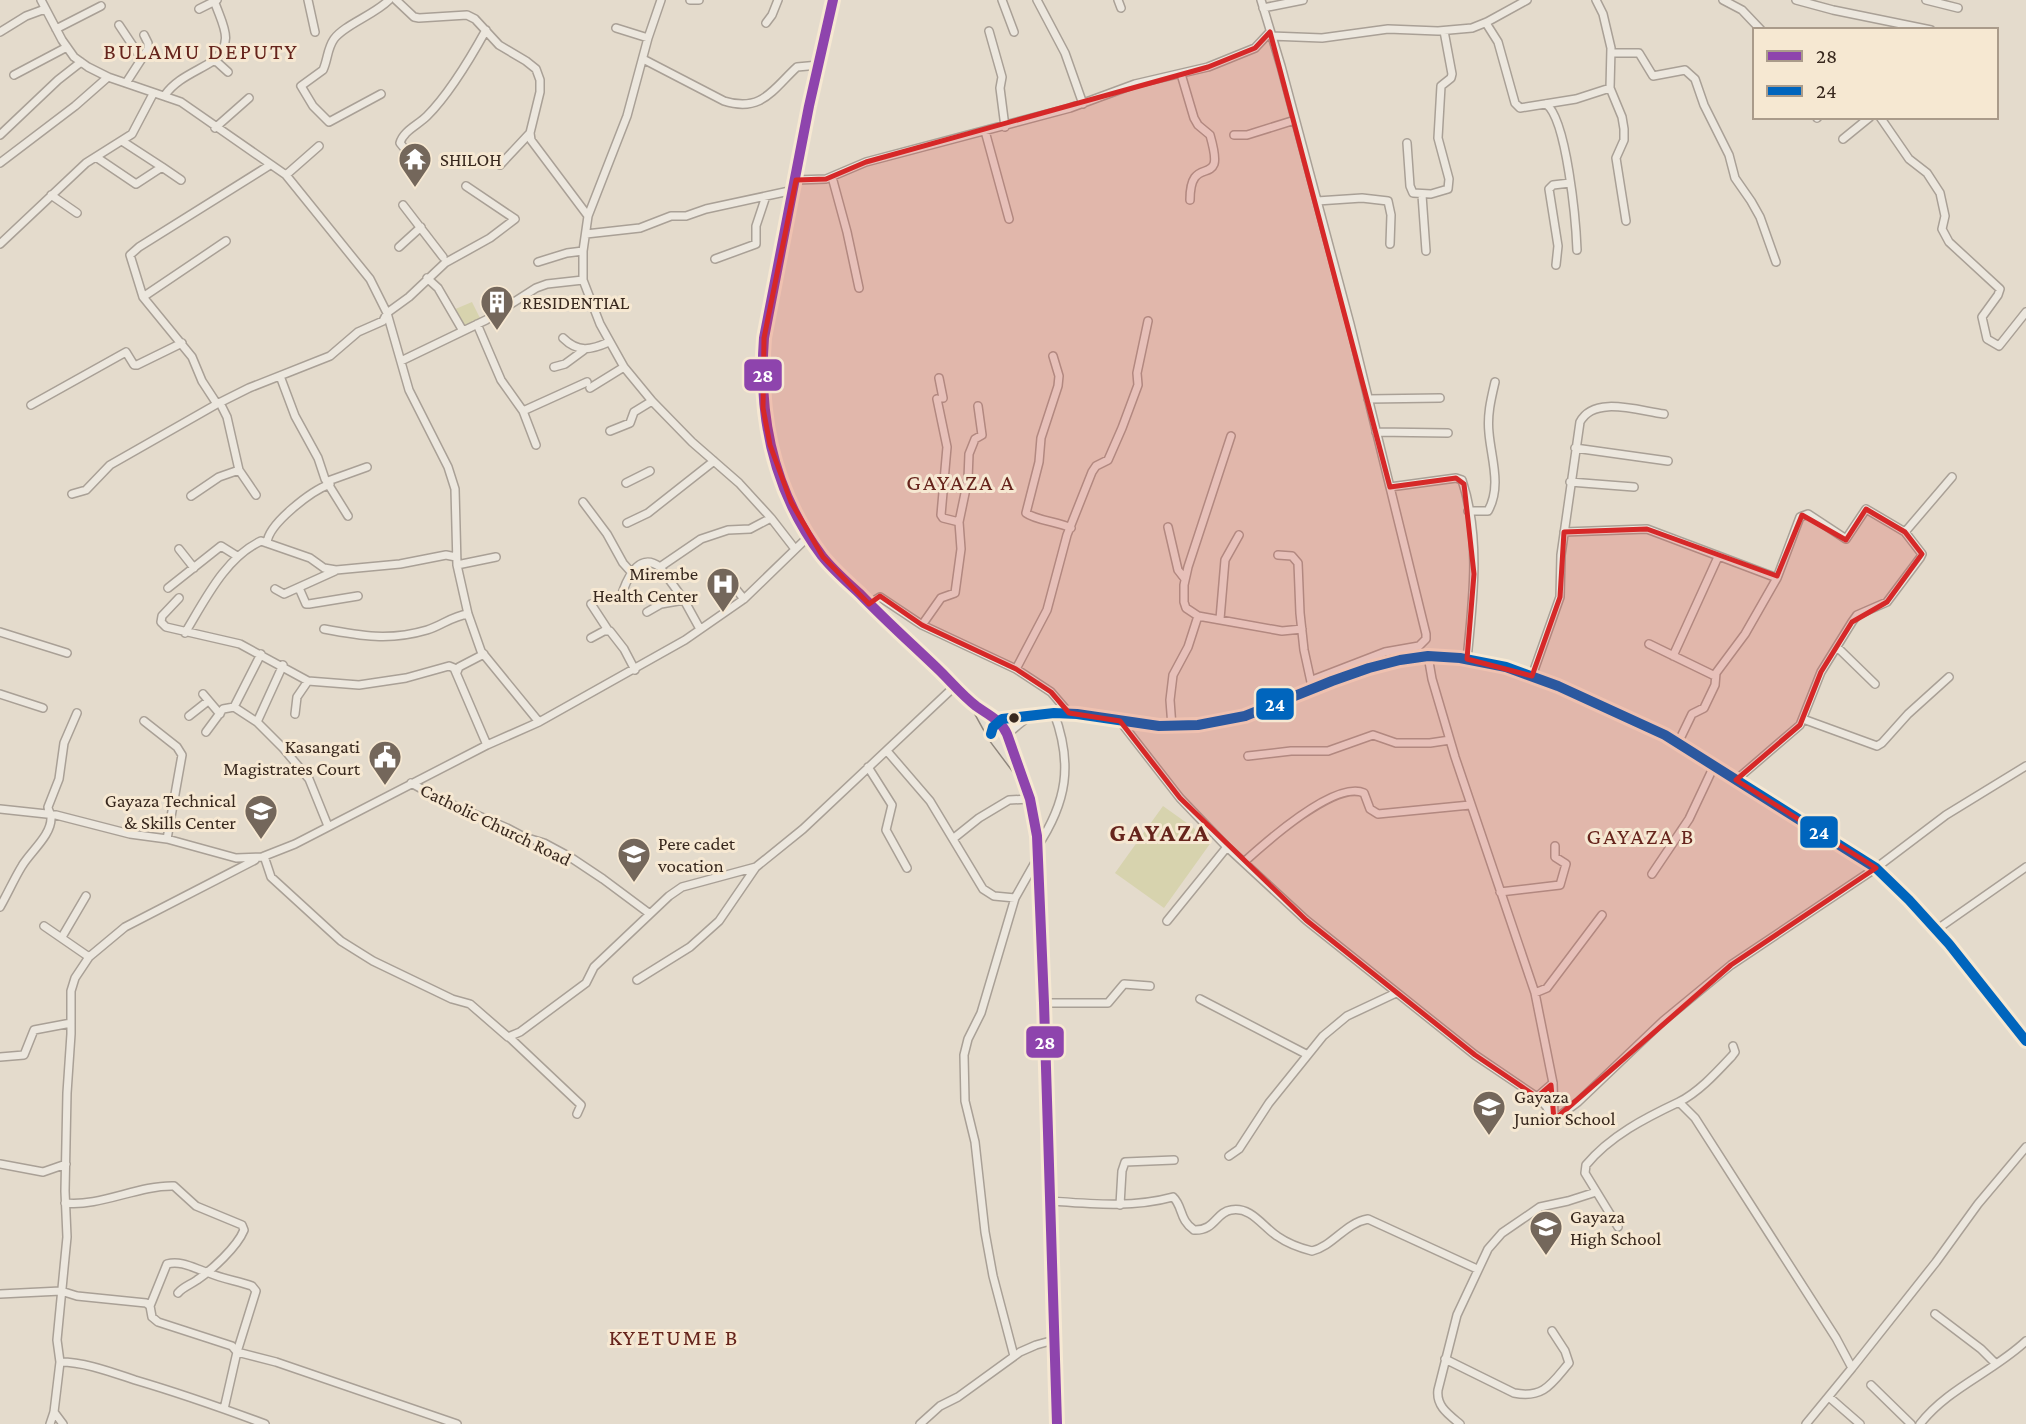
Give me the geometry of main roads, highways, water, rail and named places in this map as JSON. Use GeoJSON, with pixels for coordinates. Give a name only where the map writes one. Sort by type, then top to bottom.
{"type":"FeatureCollection","features":[{"type":"Feature","properties":{"kind":"main road"},"geometry":{"type":"LineString","coordinates":[[833,0],[764,338],[761,373],[763,408],[770,446],[809,540],[869,604],[975,705],[998,721],[1007,734],[1030,799],[1037,847],[1044,1003],[1057,1424]]}},
{"type":"Feature","properties":{"kind":"main road"},"geometry":{"type":"LineString","coordinates":[[975,705],[993,736],[1019,771]]}},
{"type":"Feature","properties":{"kind":"place","name":"SHILOH"},"geometry":{"type":"Point","coordinates":[415,189]}},
{"type":"Feature","properties":{"kind":"place","name":"RESIDENTIAL"},"geometry":{"type":"Point","coordinates":[497,332]}},
{"type":"Feature","properties":{"kind":"place","name":"Mirembe Health Center"},"geometry":{"type":"Point","coordinates":[723,614]}},
{"type":"Feature","properties":{"kind":"place","name":"Kasangati Magistrates Court"},"geometry":{"type":"Point","coordinates":[385,787]}},
{"type":"Feature","properties":{"kind":"place","name":"Gayaza Technical & Skills Center"},"geometry":{"type":"Point","coordinates":[261,841]}},
{"type":"Feature","properties":{"kind":"place","name":"Pere cadet vocation"},"geometry":{"type":"Point","coordinates":[634,884]}},
{"type":"Feature","properties":{"kind":"place","name":"Gayaza Junior School"},"geometry":{"type":"Point","coordinates":[1489,1137]}},
{"type":"Feature","properties":{"kind":"place","name":"Gayaza High School"},"geometry":{"type":"Point","coordinates":[1546,1257]}},
{"type":"Feature","properties":{"kind":"district","name":"BULAMU DEPUTY"},"geometry":{"type":"Point","coordinates":[201,51]}},
{"type":"Feature","properties":{"kind":"district","name":"GAYAZA A"},"geometry":{"type":"Point","coordinates":[961,482]}},
{"type":"Feature","properties":{"kind":"district","name":"GAYAZA"},"geometry":{"type":"Point","coordinates":[1160,832]}},
{"type":"Feature","properties":{"kind":"district","name":"GAYAZA B"},"geometry":{"type":"Point","coordinates":[1641,836]}},
{"type":"Feature","properties":{"kind":"district","name":"KYETUME B"},"geometry":{"type":"Point","coordinates":[674,1337]}}]}
